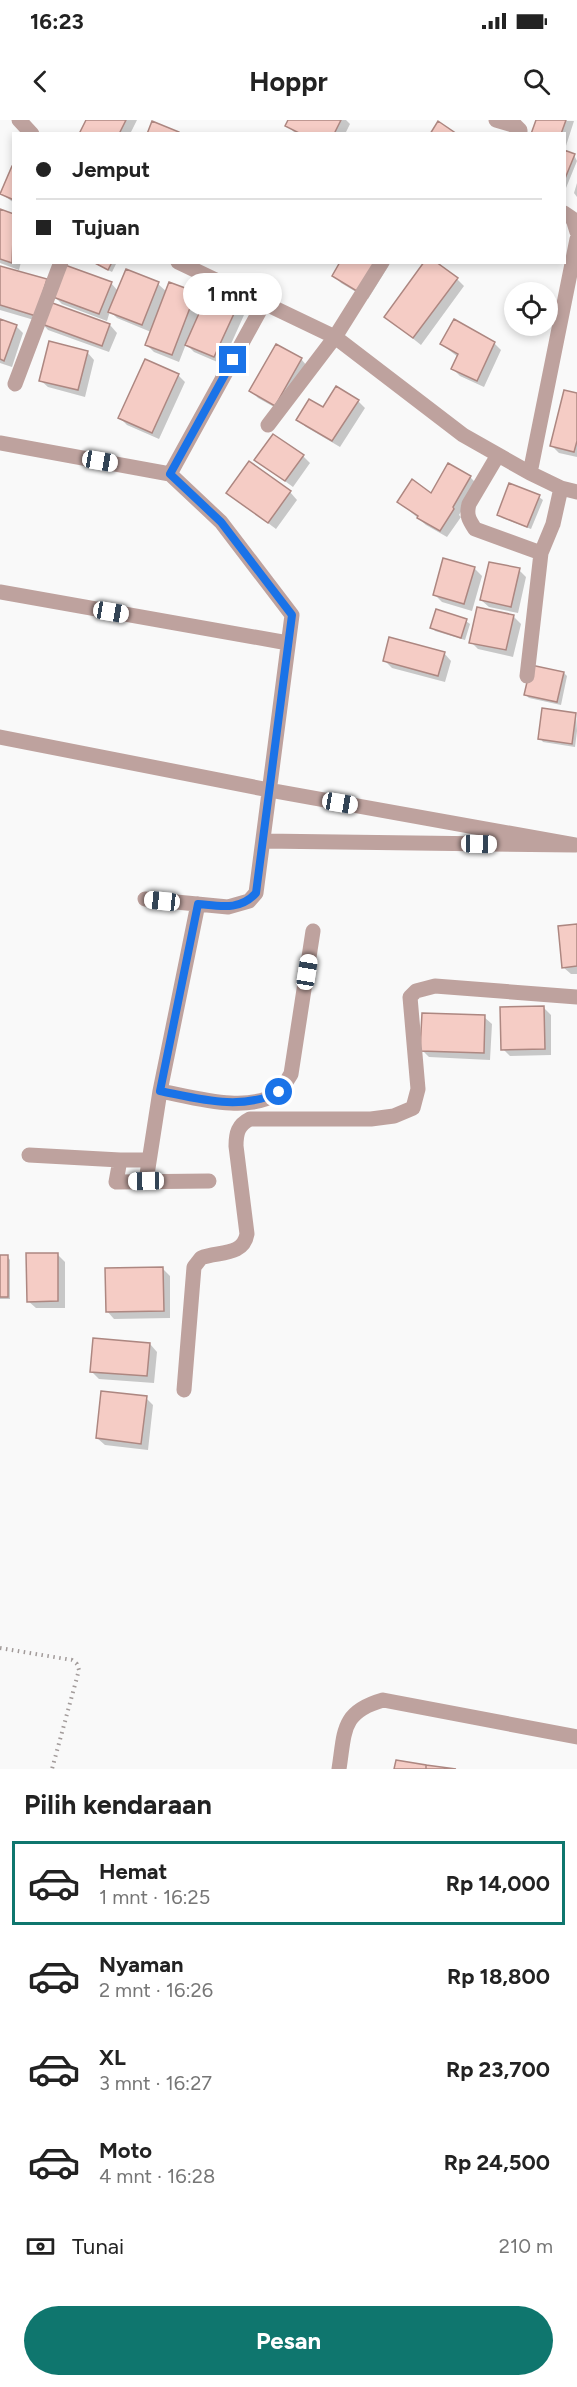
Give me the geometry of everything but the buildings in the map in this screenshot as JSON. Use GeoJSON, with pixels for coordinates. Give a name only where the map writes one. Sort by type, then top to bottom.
{"type":"FeatureCollection","features":[{"type":"Feature","properties":{"kind":"street"},"geometry":{"type":"LineString","coordinates":[[20,120],[30,132]]}},
{"type":"Feature","properties":{"kind":"street"},"geometry":{"type":"LineString","coordinates":[[496,120],[516,126],[520,132]]}},
{"type":"Feature","properties":{"kind":"street"},"geometry":{"type":"LineString","coordinates":[[566,214],[573,219],[577,232]]}},
{"type":"Feature","properties":{"kind":"street"},"geometry":{"type":"LineString","coordinates":[[530,473],[577,239]]}},
{"type":"Feature","properties":{"kind":"street"},"geometry":{"type":"LineString","coordinates":[[15,384],[60,264]]}},
{"type":"Feature","properties":{"kind":"street"},"geometry":{"type":"LineString","coordinates":[[182,264],[335,337],[463,435],[530,473],[561,488],[577,492]]}},
{"type":"Feature","properties":{"kind":"street"},"geometry":{"type":"LineString","coordinates":[[268,424],[335,337],[381,264]]}},
{"type":"Feature","properties":{"kind":"street"},"geometry":{"type":"LineString","coordinates":[[170,474],[264,303]]}},
{"type":"Feature","properties":{"kind":"street"},"geometry":{"type":"LineString","coordinates":[[0,443],[170,474],[221,522],[292,615],[256,893],[249,901],[228,907],[144,899]]}},
{"type":"Feature","properties":{"kind":"street"},"geometry":{"type":"LineString","coordinates":[[498,455],[469,504],[467,512],[469,520],[475,529],[541,554]]}},
{"type":"Feature","properties":{"kind":"street"},"geometry":{"type":"LineString","coordinates":[[527,676],[541,554],[551,530],[561,488]]}},
{"type":"Feature","properties":{"kind":"street"},"geometry":{"type":"LineString","coordinates":[[0,592],[288,643]]}},
{"type":"Feature","properties":{"kind":"street"},"geometry":{"type":"LineString","coordinates":[[0,737],[270,790],[575,845],[263,841]]}},
{"type":"Feature","properties":{"kind":"street"},"geometry":{"type":"LineString","coordinates":[[146,1181],[160,1091],[198,904]]}},
{"type":"Feature","properties":{"kind":"street"},"geometry":{"type":"LineString","coordinates":[[160,1091],[234,1102],[253,1102],[279,1092],[291,1074],[313,931]]}},
{"type":"Feature","properties":{"kind":"street"},"geometry":{"type":"LineString","coordinates":[[184,1390],[194,1267],[201,1258],[240,1248],[246,1240],[236,1136],[244,1122],[250,1119],[371,1119],[394,1116],[413,1108],[418,1089],[410,997],[416,991],[435,986],[577,997]]}},
{"type":"Feature","properties":{"kind":"street"},"geometry":{"type":"LineString","coordinates":[[29,1155],[149,1160]]}},
{"type":"Feature","properties":{"kind":"street"},"geometry":{"type":"LineString","coordinates":[[120,1160],[116,1182],[209,1181]]}},
{"type":"Feature","properties":{"kind":"street"},"geometry":{"type":"LineString","coordinates":[[339,1769],[346,1729],[355,1712],[383,1700],[577,1737]]}},
{"type":"Feature","properties":{"kind":"path"},"geometry":{"type":"LineString","coordinates":[[0,1648],[72,1660],[77,1664],[79,1670],[52,1769]]}},
{"type":"Feature","properties":{"kind":"route"},"geometry":{"type":"LineString","coordinates":[[233,360],[170,474],[221,522],[292,615],[256,893],[249,901],[237,906],[198,904],[160,1091],[199,1099],[234,1102],[253,1102],[266,1099],[279,1092]]}}]}
